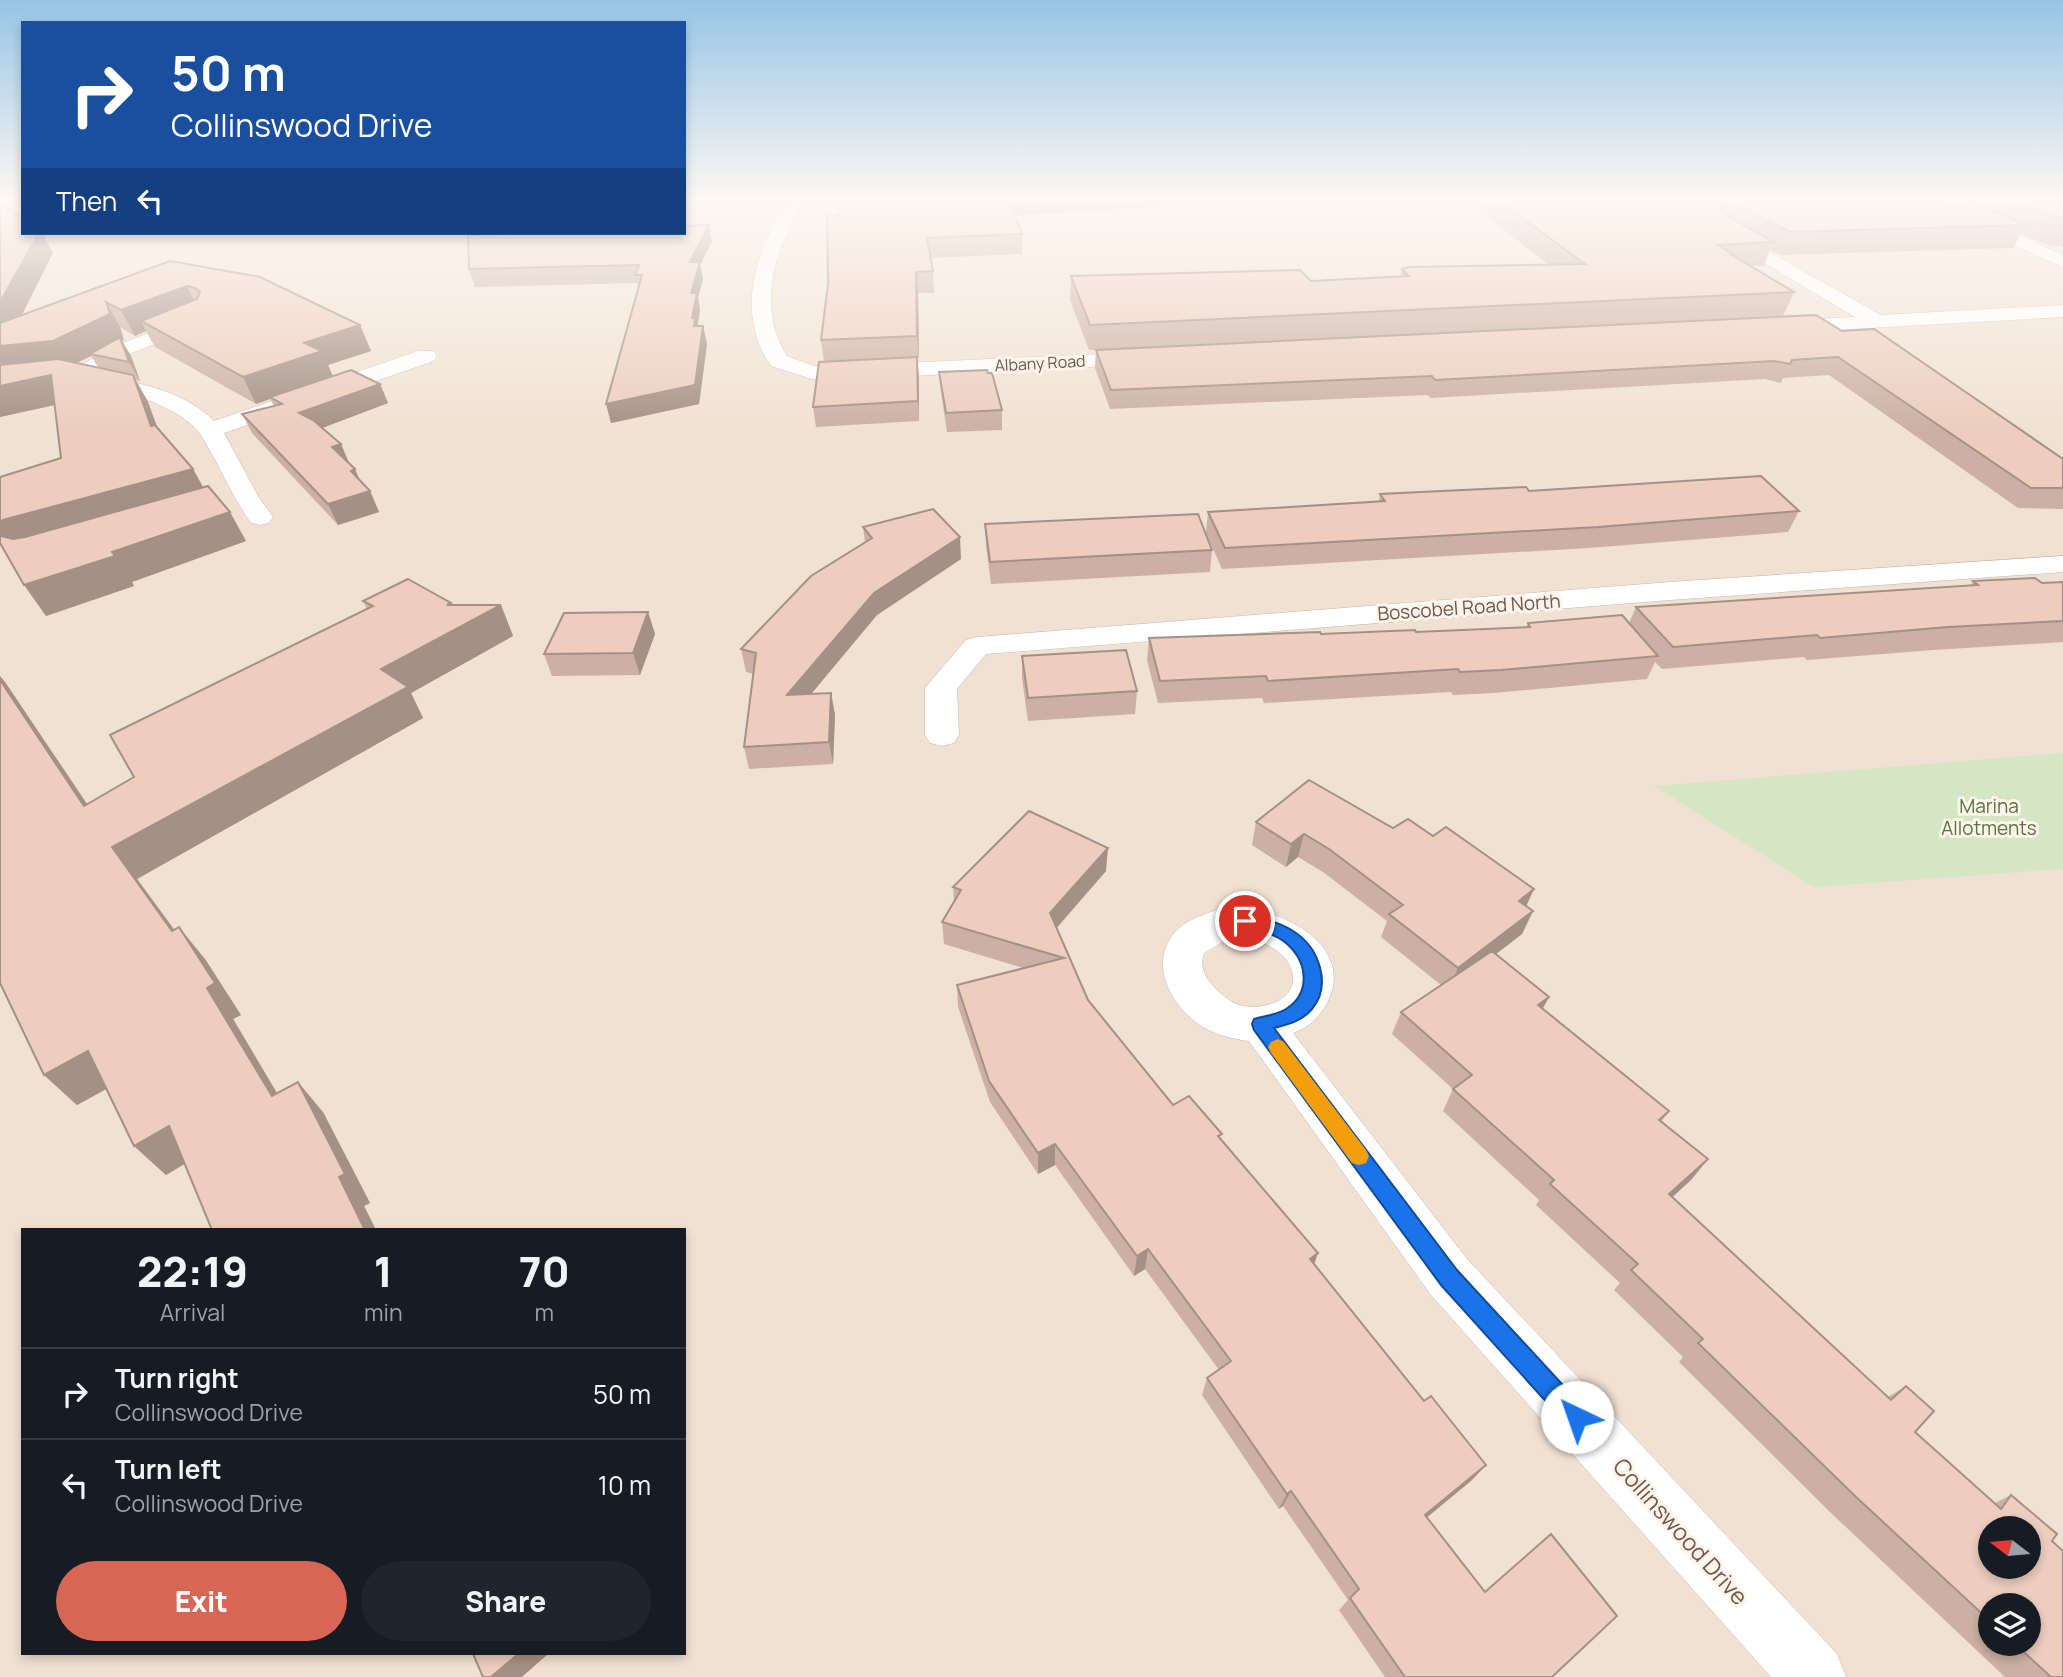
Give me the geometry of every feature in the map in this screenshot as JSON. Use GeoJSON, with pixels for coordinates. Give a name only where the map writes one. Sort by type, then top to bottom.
{"type":"FeatureCollection","features":[{"type":"Feature","properties":{"kind":"street","name":"Albany Road"},"geometry":{"type":"LineString","coordinates":[[762,278],[759,298],[767,337],[776,358],[785,364],[812,372],[1162,357]]}},
{"type":"Feature","properties":{"kind":"street"},"geometry":{"type":"LineString","coordinates":[[1804,278],[1878,322]]}},
{"type":"Feature","properties":{"kind":"street"},"geometry":{"type":"LineString","coordinates":[[1754,328],[2063,311]]}},
{"type":"Feature","properties":{"kind":"street"},"geometry":{"type":"LineString","coordinates":[[74,376],[117,352],[200,319]]}},
{"type":"Feature","properties":{"kind":"street"},"geometry":{"type":"LineString","coordinates":[[210,430],[426,356]]}},
{"type":"Feature","properties":{"kind":"street"},"geometry":{"type":"LineString","coordinates":[[0,384],[74,376],[155,394],[193,413],[210,430],[253,508],[220,505]]}},
{"type":"Feature","properties":{"kind":"street","name":"Boscobel Road North"},"geometry":{"type":"LineString","coordinates":[[942,736],[942,688],[977,646],[1684,590],[2063,564]]}},
{"type":"Feature","properties":{"kind":"street","name":"Collinswood Drive"},"geometry":{"type":"LineString","coordinates":[[1261,1024],[1449,1277],[1814,1677]]}},
{"type":"Feature","properties":{"kind":"shaded area"},"geometry":{"type":"Polygon","coordinates":[[[0,278],[2063,278],[2063,1677],[0,1677],[0,278]]]}},
{"type":"Feature","properties":{"kind":"green space","name":"Marina Allotments"},"geometry":{"type":"Polygon","coordinates":[[[2063,753],[2063,869],[1814,887],[1654,786],[2063,753]]]}},
{"type":"Feature","properties":{"kind":"building"},"geometry":{"type":"Polygon","coordinates":[[[0,278],[13,278],[0,302],[0,278]]]}},
{"type":"Feature","properties":{"kind":"building"},"geometry":{"type":"Polygon","coordinates":[[[123,278],[263,278],[360,325],[304,343],[322,351],[243,377],[141,321],[197,299],[200,292],[187,286],[121,310],[106,302],[110,314],[53,341],[0,346],[0,323],[123,278]]]}},
{"type":"Feature","properties":{"kind":"building"},"geometry":{"type":"Polygon","coordinates":[[[641,278],[695,278],[691,293],[697,293],[692,318],[695,318],[694,326],[703,326],[695,385],[606,404],[641,278]]]}},
{"type":"Feature","properties":{"kind":"building"},"geometry":{"type":"Polygon","coordinates":[[[828,278],[916,278],[917,336],[821,340],[828,278]]]}},
{"type":"Feature","properties":{"kind":"building"},"geometry":{"type":"Polygon","coordinates":[[[1072,278],[1308,278],[1311,281],[1365,278],[1771,278],[1794,292],[1090,325],[1072,278]]]}},
{"type":"Feature","properties":{"kind":"building"},"geometry":{"type":"Polygon","coordinates":[[[1816,315],[1842,331],[1874,329],[2063,459],[2063,488],[2031,488],[1838,357],[1792,360],[1790,364],[1774,361],[1435,380],[1432,376],[1111,390],[1096,350],[1816,315]]]}},
{"type":"Feature","properties":{"kind":"building"},"geometry":{"type":"Polygon","coordinates":[[[120,338],[129,362],[90,354],[115,340],[120,338]]]}},
{"type":"Feature","properties":{"kind":"building"},"geometry":{"type":"Polygon","coordinates":[[[917,357],[918,401],[813,407],[819,362],[917,357]]]}},
{"type":"Feature","properties":{"kind":"building"},"geometry":{"type":"Polygon","coordinates":[[[58,359],[133,375],[151,426],[155,425],[193,469],[3,520],[0,524],[0,477],[61,458],[51,375],[0,386],[0,365],[58,359]]]}},
{"type":"Feature","properties":{"kind":"building"},"geometry":{"type":"Polygon","coordinates":[[[351,370],[380,384],[299,413],[313,420],[341,444],[332,447],[355,469],[351,471],[370,491],[328,504],[242,414],[282,404],[270,397],[351,370]]]}},
{"type":"Feature","properties":{"kind":"building"},"geometry":{"type":"Polygon","coordinates":[[[987,370],[992,373],[1002,410],[946,413],[939,372],[987,370]]]}},
{"type":"Feature","properties":{"kind":"building"},"geometry":{"type":"Polygon","coordinates":[[[1761,476],[1799,511],[1598,527],[1225,548],[1208,512],[1385,501],[1380,494],[1526,487],[1529,491],[1761,476]]]}},
{"type":"Feature","properties":{"kind":"building"},"geometry":{"type":"Polygon","coordinates":[[[208,486],[230,512],[112,552],[115,556],[24,585],[0,543],[0,532],[1,536],[13,539],[25,537],[208,486]]]}},
{"type":"Feature","properties":{"kind":"building"},"geometry":{"type":"Polygon","coordinates":[[[933,509],[960,537],[874,593],[787,695],[831,693],[829,742],[744,747],[756,653],[741,649],[811,576],[872,538],[863,527],[933,509]]]}},
{"type":"Feature","properties":{"kind":"building"},"geometry":{"type":"Polygon","coordinates":[[[1198,514],[1212,550],[990,562],[985,524],[1198,514]]]}},
{"type":"Feature","properties":{"kind":"building"},"geometry":{"type":"Polygon","coordinates":[[[2035,578],[2042,583],[2063,582],[2063,621],[1820,638],[1817,635],[1673,647],[1636,607],[1978,585],[1973,581],[2035,578]]]}},
{"type":"Feature","properties":{"kind":"building"},"geometry":{"type":"Polygon","coordinates":[[[408,579],[451,603],[447,605],[501,605],[381,669],[408,687],[112,847],[172,931],[179,927],[215,983],[207,988],[272,1096],[298,1082],[345,1174],[339,1177],[364,1228],[211,1228],[169,1126],[134,1146],[88,1051],[44,1075],[0,983],[0,680],[84,806],[134,777],[110,735],[373,606],[363,601],[408,579]]]}},
{"type":"Feature","properties":{"kind":"building"},"geometry":{"type":"Polygon","coordinates":[[[648,612],[633,653],[544,654],[564,613],[648,612]]]}},
{"type":"Feature","properties":{"kind":"building"},"geometry":{"type":"Polygon","coordinates":[[[1622,615],[1658,656],[1501,670],[1460,672],[1458,669],[1268,681],[1266,676],[1160,681],[1149,638],[1530,627],[1528,623],[1622,615]]]}},
{"type":"Feature","properties":{"kind":"building"},"geometry":{"type":"Polygon","coordinates":[[[1126,650],[1137,691],[1028,698],[1022,656],[1126,650]]]}},
{"type":"Feature","properties":{"kind":"building"},"geometry":{"type":"Polygon","coordinates":[[[1309,780],[1393,828],[1408,819],[1433,836],[1446,827],[1534,889],[1519,901],[1533,911],[1458,968],[1389,914],[1403,905],[1329,849],[1304,834],[1291,844],[1256,822],[1309,780]]]}},
{"type":"Feature","properties":{"kind":"building"},"geometry":{"type":"Polygon","coordinates":[[[1029,811],[1108,848],[1050,913],[1088,1000],[1173,1105],[1189,1096],[1222,1134],[1218,1136],[1318,1253],[1310,1259],[1424,1401],[1431,1396],[1486,1465],[1425,1515],[1485,1592],[1551,1534],[1617,1616],[1552,1677],[1405,1677],[1350,1598],[1359,1589],[1291,1491],[1287,1494],[1207,1378],[1231,1361],[1148,1249],[1137,1256],[1055,1144],[1038,1153],[989,1081],[957,985],[1064,958],[942,922],[961,890],[953,887],[1029,811]]]}},
{"type":"Feature","properties":{"kind":"building"},"geometry":{"type":"Polygon","coordinates":[[[1492,951],[1549,997],[1538,1005],[1669,1111],[1659,1120],[1708,1159],[1669,1194],[1891,1400],[1906,1386],[1934,1411],[1915,1432],[2001,1509],[2011,1495],[2036,1516],[1978,1516],[1978,1579],[2041,1579],[2041,1520],[2057,1534],[2052,1541],[2063,1551],[2063,1677],[2051,1677],[2028,1656],[2041,1656],[2041,1593],[1978,1593],[1978,1610],[1856,1497],[1698,1343],[1703,1339],[1631,1270],[1638,1264],[1550,1184],[1554,1180],[1453,1089],[1472,1075],[1401,1012],[1492,951]]]}},
{"type":"Feature","properties":{"kind":"building"},"geometry":{"type":"Polygon","coordinates":[[[473,1655],[517,1655],[491,1677],[483,1677],[473,1655]]]}},
{"type":"Feature","properties":{"kind":"slow traffic"},"geometry":{"type":"LineString","coordinates":[[1278,1047],[1359,1156]]}},
{"type":"Feature","properties":{"kind":"route"},"geometry":{"type":"LineString","coordinates":[[1245,921],[1272,927],[1293,939],[1310,961],[1314,983],[1306,1003],[1290,1017],[1261,1024],[1449,1277],[1577,1417]]}}]}
